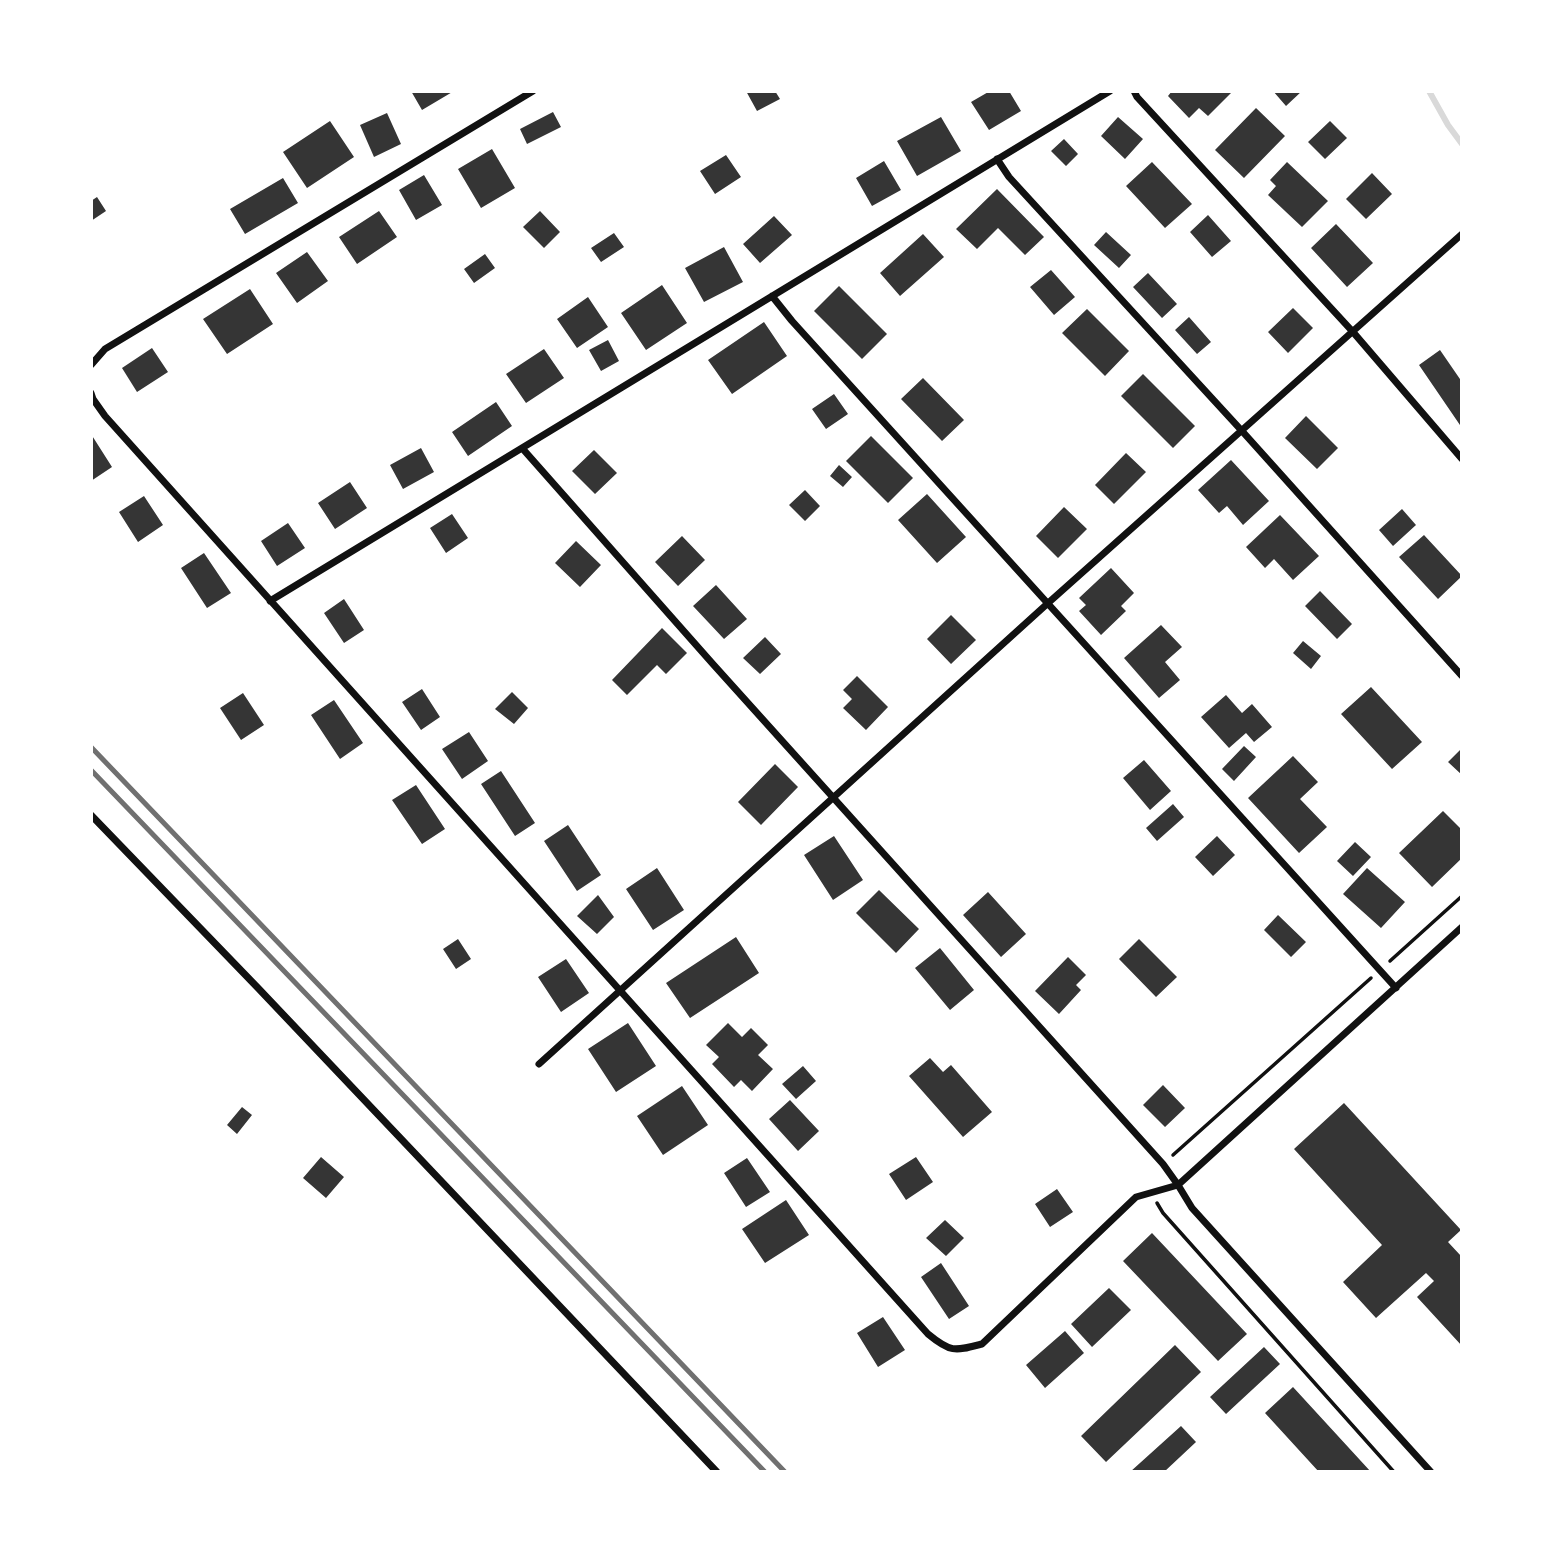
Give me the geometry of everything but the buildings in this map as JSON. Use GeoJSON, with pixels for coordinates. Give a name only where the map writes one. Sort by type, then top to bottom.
{"type":"FeatureCollection","features":[{"type":"Feature","properties":{"kind":"street"},"geometry":{"type":"LineString","coordinates":[[91,365],[105,349],[533,91]]}},
{"type":"Feature","properties":{"kind":"street"},"geometry":{"type":"LineString","coordinates":[[270,601],[1110,91]]}},
{"type":"Feature","properties":{"kind":"street"},"geometry":{"type":"LineString","coordinates":[[1134,91],[1353,332],[1462,459]]}},
{"type":"Feature","properties":{"kind":"street"},"geometry":{"type":"LineString","coordinates":[[998,159],[1009,177],[1242,430],[1462,676]]}},
{"type":"Feature","properties":{"kind":"street"},"geometry":{"type":"LineString","coordinates":[[539,1064],[1047,604],[1462,234]]}},
{"type":"Feature","properties":{"kind":"street"},"geometry":{"type":"LineString","coordinates":[[772,296],[1396,988]]}},
{"type":"Feature","properties":{"kind":"street"},"geometry":{"type":"LineString","coordinates":[[91,393],[105,416],[270,601],[928,1335],[943,1346],[960,1350],[982,1344],[1136,1197],[1178,1185],[1462,927]]}},
{"type":"Feature","properties":{"kind":"street"},"geometry":{"type":"LineString","coordinates":[[522,448],[1163,1164],[1192,1208],[1430,1472]]}},
{"type":"Feature","properties":{"kind":"street"},"geometry":{"type":"LineString","coordinates":[[91,815],[717,1472]]}},
{"type":"Feature","properties":{"kind":"path"},"geometry":{"type":"LineString","coordinates":[[1163,1164],[1462,896]]}},
{"type":"Feature","properties":{"kind":"path"},"geometry":{"type":"LineString","coordinates":[[1152,1193],[1163,1213],[1394,1472]]}},
{"type":"Feature","properties":{"kind":"waterway"},"geometry":{"type":"LineString","coordinates":[[1429,91],[1462,144]]}},
{"type":"Feature","properties":{"kind":"railway"},"geometry":{"type":"LineString","coordinates":[[91,747],[785,1472]]}},
{"type":"Feature","properties":{"kind":"railway"},"geometry":{"type":"LineString","coordinates":[[91,770],[765,1472]]}}]}
